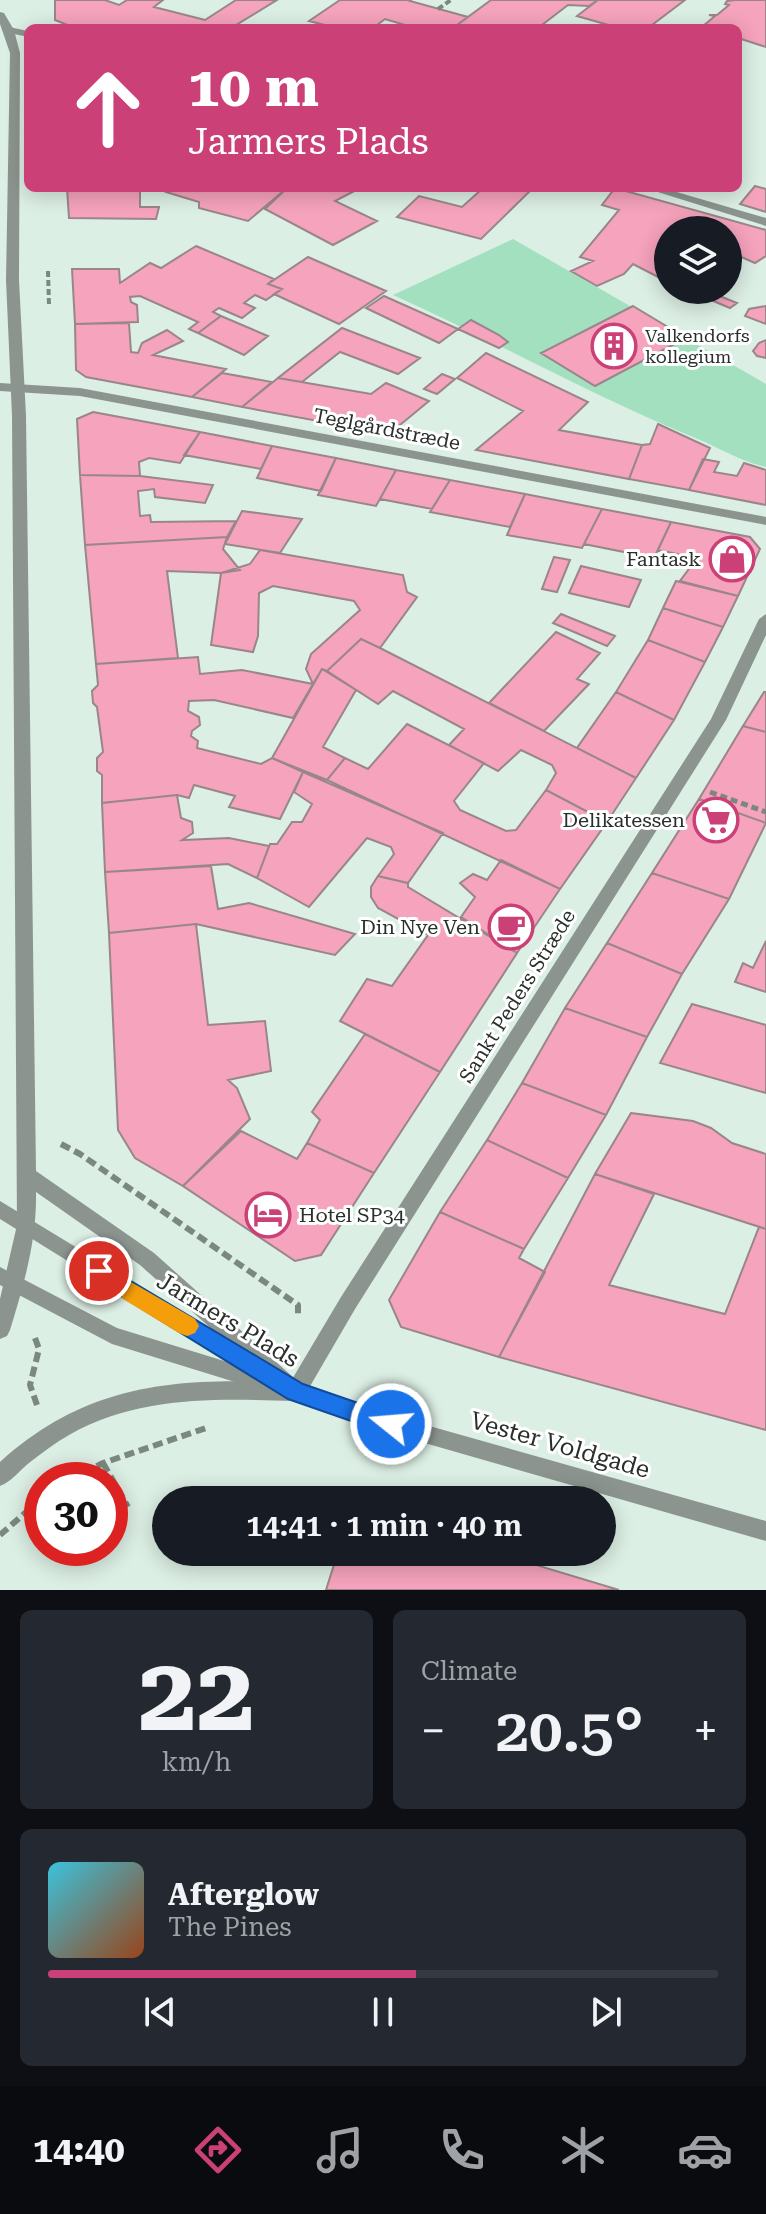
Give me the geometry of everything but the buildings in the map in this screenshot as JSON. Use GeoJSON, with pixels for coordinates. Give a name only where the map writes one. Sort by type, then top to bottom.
{"type":"FeatureCollection","features":[{"type":"Feature","properties":{"kind":"street"},"geometry":{"type":"LineString","coordinates":[[0,15],[9,30],[15,53],[8,386],[25,761],[27,1175],[27,1225],[7,1279],[0,1330]]}},
{"type":"Feature","properties":{"kind":"street"},"geometry":{"type":"LineString","coordinates":[[9,30],[24,33]]}},
{"type":"Feature","properties":{"kind":"street"},"geometry":{"type":"LineString","coordinates":[[665,192],[766,222]]}},
{"type":"Feature","properties":{"kind":"street","name":"Teglgårdstræde"},"geometry":{"type":"LineString","coordinates":[[8,386],[95,395],[766,521]]}},
{"type":"Feature","properties":{"kind":"street","name":"Sankt Peders Stræde"},"geometry":{"type":"LineString","coordinates":[[296,1392],[356,1289],[718,720],[766,619]]}},
{"type":"Feature","properties":{"kind":"street"},"geometry":{"type":"LineString","coordinates":[[27,1175],[147,1259],[296,1392]]}},
{"type":"Feature","properties":{"kind":"street","name":"Jarmers Plads"},"geometry":{"type":"LineString","coordinates":[[0,1209],[296,1392]]}},
{"type":"Feature","properties":{"kind":"street","name":"Jarmers Plads"},"geometry":{"type":"LineString","coordinates":[[7,1279],[112,1335],[296,1392]]}},
{"type":"Feature","properties":{"kind":"street"},"geometry":{"type":"LineString","coordinates":[[0,1476],[24,1452],[48,1436],[83,1417],[128,1401],[178,1391],[296,1392]]}},
{"type":"Feature","properties":{"kind":"street","name":"Vester Voldgade"},"geometry":{"type":"LineString","coordinates":[[296,1392],[362,1416],[766,1531]]}},
{"type":"Feature","properties":{"kind":"path"},"geometry":{"type":"LineString","coordinates":[[438,9],[451,0]]}},
{"type":"Feature","properties":{"kind":"path"},"geometry":{"type":"LineString","coordinates":[[679,782],[766,812]]}},
{"type":"Feature","properties":{"kind":"path"},"geometry":{"type":"LineString","coordinates":[[26,1126],[80,1154],[298,1305],[298,1319]]}},
{"type":"Feature","properties":{"kind":"path"},"geometry":{"type":"LineString","coordinates":[[7,1279],[39,1349],[30,1385],[48,1436]]}},
{"type":"Feature","properties":{"kind":"path"},"geometry":{"type":"LineString","coordinates":[[106,1462],[214,1425]]}},
{"type":"Feature","properties":{"kind":"path"},"geometry":{"type":"LineString","coordinates":[[0,1535],[24,1512]]}},
{"type":"Feature","properties":{"kind":"green space"},"geometry":{"type":"Polygon","coordinates":[[[513,239],[766,384],[766,467],[738,458],[617,403],[393,295],[513,239]]]}},
{"type":"Feature","properties":{"kind":"slow traffic"},"geometry":{"type":"LineString","coordinates":[[131,1292],[187,1326]]}},
{"type":"Feature","properties":{"kind":"place","name":"Valkendorfs kollegium"},"geometry":{"type":"Point","coordinates":[614,346]}},
{"type":"Feature","properties":{"kind":"place","name":"Fantask"},"geometry":{"type":"Point","coordinates":[732,559]}},
{"type":"Feature","properties":{"kind":"place","name":"Delikatessen"},"geometry":{"type":"Point","coordinates":[716,820]}},
{"type":"Feature","properties":{"kind":"place","name":"Din Nye Ven"},"geometry":{"type":"Point","coordinates":[511,927]}},
{"type":"Feature","properties":{"kind":"place","name":"Hotel SP34"},"geometry":{"type":"Point","coordinates":[268,1215]}},
{"type":"Feature","properties":{"kind":"route"},"geometry":{"type":"LineString","coordinates":[[99,1271],[296,1392],[391,1424]]}}]}
